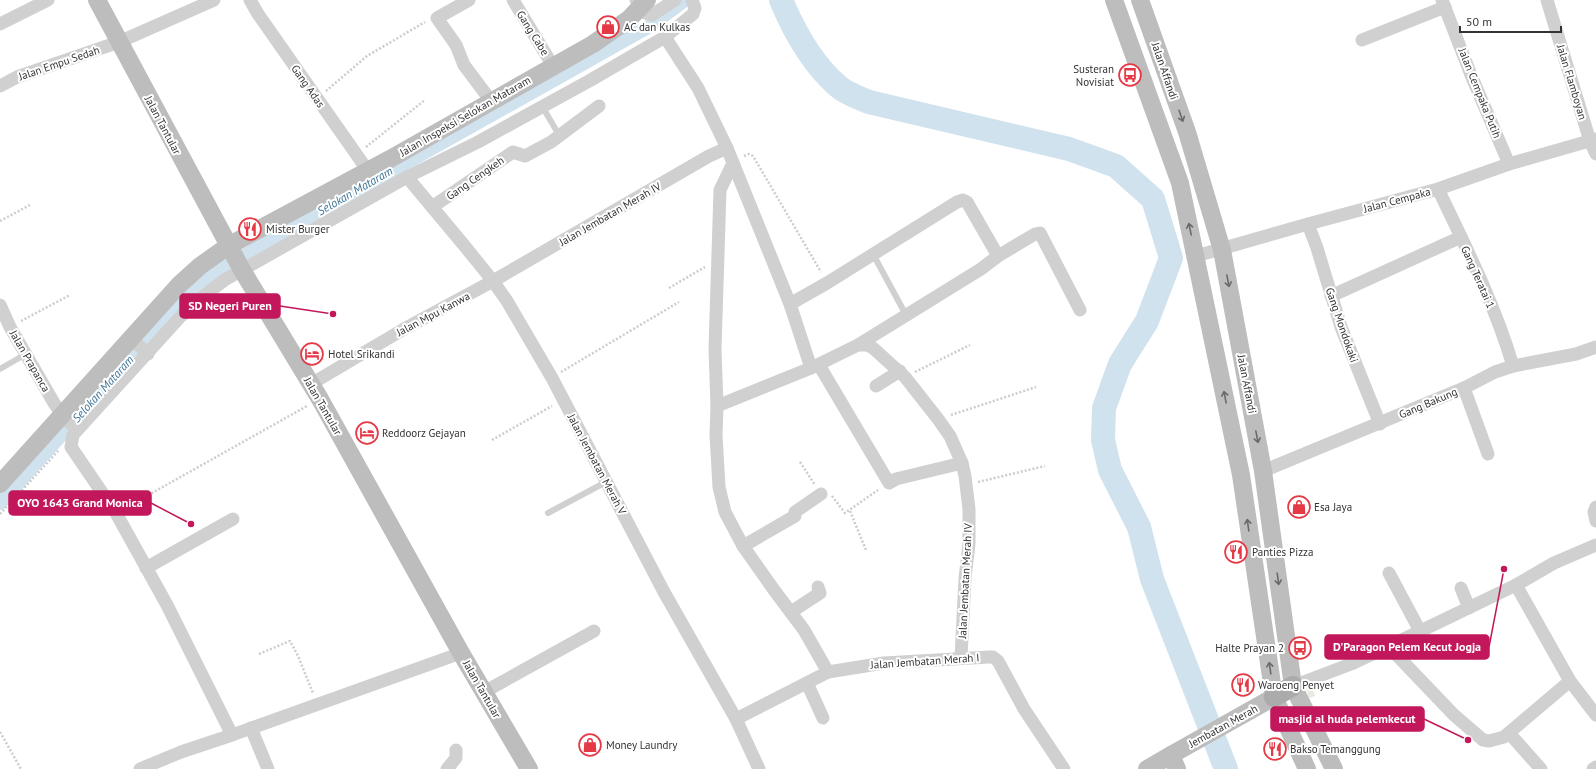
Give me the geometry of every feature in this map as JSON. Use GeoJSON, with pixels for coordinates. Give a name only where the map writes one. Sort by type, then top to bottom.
{"type":"FeatureCollection","features":[{"type":"Feature","properties":{"kind":"main road","name":"Jalan Tantular"},"geometry":{"type":"LineString","coordinates":[[97,0],[235,258],[320,399],[461,653],[529,769]]}},
{"type":"Feature","properties":{"kind":"main road"},"geometry":{"type":"LineString","coordinates":[[1114,0],[1180,183],[1241,475],[1274,697],[1307,769]]}},
{"type":"Feature","properties":{"kind":"main road","name":"Jalan Affandi"},"geometry":{"type":"LineString","coordinates":[[1140,0],[1187,132],[1222,250],[1263,471],[1293,686],[1334,769]]}},
{"type":"Feature","properties":{"kind":"main road","name":"Jalan Inspeksi Selokan Mataram"},"geometry":{"type":"LineString","coordinates":[[0,484],[71,425],[140,346],[179,285],[200,266],[235,258],[368,171],[593,44],[629,19],[641,3]]}},
{"type":"Feature","properties":{"kind":"main road"},"geometry":{"type":"LineString","coordinates":[[1274,697],[1293,686]]}},
{"type":"Feature","properties":{"kind":"main road","name":"Jembatan Merah"},"geometry":{"type":"LineString","coordinates":[[1147,769],[1177,757],[1234,719],[1274,697]]}},
{"type":"Feature","properties":{"kind":"street"},"geometry":{"type":"LineString","coordinates":[[0,24],[48,0]]}},
{"type":"Feature","properties":{"kind":"street","name":"Jalan Empu Sedah"},"geometry":{"type":"LineString","coordinates":[[0,86],[17,77],[119,42],[214,0]]}},
{"type":"Feature","properties":{"kind":"street","name":"Gang Adas"},"geometry":{"type":"LineString","coordinates":[[250,0],[258,14],[368,171]]}},
{"type":"Feature","properties":{"kind":"street"},"geometry":{"type":"LineString","coordinates":[[469,0],[437,18],[456,45],[464,65],[491,101]]}},
{"type":"Feature","properties":{"kind":"street","name":"Gang Cabe"},"geometry":{"type":"LineString","coordinates":[[513,0],[553,66]]}},
{"type":"Feature","properties":{"kind":"street"},"geometry":{"type":"LineString","coordinates":[[641,3],[648,14],[652,15],[675,0]]}},
{"type":"Feature","properties":{"kind":"street"},"geometry":{"type":"LineString","coordinates":[[140,346],[181,316],[226,279],[235,258],[478,142],[665,37],[693,14],[694,8],[692,0]]}},
{"type":"Feature","properties":{"kind":"street","name":"Jalan Flamboyan"},"geometry":{"type":"LineString","coordinates":[[1547,0],[1593,140],[1596,154]]}},
{"type":"Feature","properties":{"kind":"street"},"geometry":{"type":"LineString","coordinates":[[1362,40],[1444,4]]}},
{"type":"Feature","properties":{"kind":"street","name":"Jalan Cempaka Putih"},"geometry":{"type":"LineString","coordinates":[[1444,4],[1471,75],[1509,164]]}},
{"type":"Feature","properties":{"kind":"street"},"geometry":{"type":"LineString","coordinates":[[665,37],[698,88],[727,148],[815,366],[889,483],[896,479],[962,463]]}},
{"type":"Feature","properties":{"kind":"street","name":"Gang Cengkeh"},"geometry":{"type":"LineString","coordinates":[[432,207],[513,152],[525,156],[551,142],[599,106]]}},
{"type":"Feature","properties":{"kind":"street","name":"Jalan Cempaka"},"geometry":{"type":"LineString","coordinates":[[1196,256],[1222,250],[1308,224],[1438,190],[1509,164],[1593,140]]}},
{"type":"Feature","properties":{"kind":"street","name":"Jalan Jembatan Merah IV"},"geometry":{"type":"LineString","coordinates":[[493,281],[709,156],[727,148]]}},
{"type":"Feature","properties":{"kind":"street"},"geometry":{"type":"LineString","coordinates":[[733,163],[720,190],[714,349],[719,488],[725,512],[743,546],[804,630],[828,672]]}},
{"type":"Feature","properties":{"kind":"street","name":"Jalan Jembatan Merah V"},"geometry":{"type":"LineString","coordinates":[[407,177],[493,281],[507,301],[552,378],[664,592],[736,720],[758,769]]}},
{"type":"Feature","properties":{"kind":"street","name":"Gang Teratai 1"},"geometry":{"type":"LineString","coordinates":[[1438,190],[1461,237],[1506,342],[1513,366]]}},
{"type":"Feature","properties":{"kind":"street"},"geometry":{"type":"LineString","coordinates":[[790,304],[827,283],[957,202],[963,200],[970,206],[998,256]]}},
{"type":"Feature","properties":{"kind":"street","name":"Gang Mondokaki"},"geometry":{"type":"LineString","coordinates":[[1308,224],[1341,327],[1380,424]]}},
{"type":"Feature","properties":{"kind":"street"},"geometry":{"type":"LineString","coordinates":[[717,406],[815,366],[858,345],[1035,234],[1040,233],[1080,310]]}},
{"type":"Feature","properties":{"kind":"street"},"geometry":{"type":"LineString","coordinates":[[1331,296],[1461,237]]}},
{"type":"Feature","properties":{"kind":"street","name":"Jalan Mpu Kanwa"},"geometry":{"type":"LineString","coordinates":[[310,384],[404,329],[493,281]]}},
{"type":"Feature","properties":{"kind":"street","name":"Jalan Prapanca"},"geometry":{"type":"LineString","coordinates":[[0,305],[10,327],[54,403],[71,425]]}},
{"type":"Feature","properties":{"kind":"street","name":"Jalan Jembatan Merah IV"},"geometry":{"type":"LineString","coordinates":[[858,345],[867,345],[873,348],[903,374],[950,436],[962,463],[966,485],[969,544],[965,578],[961,658]]}},
{"type":"Feature","properties":{"kind":"street","name":"Gang Bakung"},"geometry":{"type":"LineString","coordinates":[[1263,471],[1325,444],[1380,424],[1419,405],[1464,388],[1495,372],[1513,366],[1576,354],[1596,347]]}},
{"type":"Feature","properties":{"kind":"street"},"geometry":{"type":"LineString","coordinates":[[876,386],[903,374]]}},
{"type":"Feature","properties":{"kind":"street"},"geometry":{"type":"LineString","coordinates":[[1464,388],[1488,454]]}},
{"type":"Feature","properties":{"kind":"street"},"geometry":{"type":"LineString","coordinates":[[71,425],[72,446],[116,513],[232,735]]}},
{"type":"Feature","properties":{"kind":"street"},"geometry":{"type":"LineString","coordinates":[[743,546],[796,516],[795,512],[821,494]]}},
{"type":"Feature","properties":{"kind":"street"},"geometry":{"type":"LineString","coordinates":[[1596,507],[1594,512],[1596,520]]}},
{"type":"Feature","properties":{"kind":"street"},"geometry":{"type":"LineString","coordinates":[[146,568],[233,519]]}},
{"type":"Feature","properties":{"kind":"street"},"geometry":{"type":"LineString","coordinates":[[1293,686],[1351,664],[1516,585],[1554,563],[1596,545]]}},
{"type":"Feature","properties":{"kind":"street"},"geometry":{"type":"LineString","coordinates":[[1389,573],[1420,631]]}},
{"type":"Feature","properties":{"kind":"street"},"geometry":{"type":"LineString","coordinates":[[1516,585],[1570,681],[1596,715]]}},
{"type":"Feature","properties":{"kind":"street"},"geometry":{"type":"LineString","coordinates":[[791,612],[820,594],[818,587]]}},
{"type":"Feature","properties":{"kind":"street"},"geometry":{"type":"LineString","coordinates":[[1461,588],[1469,608]]}},
{"type":"Feature","properties":{"kind":"street"},"geometry":{"type":"LineString","coordinates":[[484,692],[594,631]]}},
{"type":"Feature","properties":{"kind":"street"},"geometry":{"type":"LineString","coordinates":[[1388,646],[1454,715],[1483,740],[1489,741],[1498,739],[1509,733],[1570,681]]}},
{"type":"Feature","properties":{"kind":"street"},"geometry":{"type":"LineString","coordinates":[[140,769],[181,752],[318,705],[461,653]]}},
{"type":"Feature","properties":{"kind":"street","name":"Jalan Jembatan Merah I"},"geometry":{"type":"LineString","coordinates":[[736,720],[828,672],[884,663],[989,656],[996,659],[1024,710],[1064,769]]}},
{"type":"Feature","properties":{"kind":"street"},"geometry":{"type":"LineString","coordinates":[[807,683],[824,718]]}},
{"type":"Feature","properties":{"kind":"street"},"geometry":{"type":"LineString","coordinates":[[251,728],[268,769]]}},
{"type":"Feature","properties":{"kind":"street"},"geometry":{"type":"LineString","coordinates":[[1509,733],[1540,769]]}},
{"type":"Feature","properties":{"kind":"street"},"geometry":{"type":"LineString","coordinates":[[447,769],[456,758],[456,750]]}},
{"type":"Feature","properties":{"kind":"lane"},"geometry":{"type":"LineString","coordinates":[[542,106],[559,135]]}},
{"type":"Feature","properties":{"kind":"lane"},"geometry":{"type":"LineString","coordinates":[[873,254],[906,315]]}},
{"type":"Feature","properties":{"kind":"lane"},"geometry":{"type":"LineString","coordinates":[[0,369],[26,354]]}},
{"type":"Feature","properties":{"kind":"lane"},"geometry":{"type":"LineString","coordinates":[[548,514],[606,482]]}},
{"type":"Feature","properties":{"kind":"path"},"geometry":{"type":"LineString","coordinates":[[317,99],[367,56],[418,26],[437,18]]}},
{"type":"Feature","properties":{"kind":"path"},"geometry":{"type":"LineString","coordinates":[[356,154],[425,100]]}},
{"type":"Feature","properties":{"kind":"path"},"geometry":{"type":"LineString","coordinates":[[753,156],[827,283]]}},
{"type":"Feature","properties":{"kind":"path"},"geometry":{"type":"LineString","coordinates":[[0,221],[30,205]]}},
{"type":"Feature","properties":{"kind":"path"},"geometry":{"type":"LineString","coordinates":[[669,288],[717,261]]}},
{"type":"Feature","properties":{"kind":"path"},"geometry":{"type":"LineString","coordinates":[[10,327],[70,295]]}},
{"type":"Feature","properties":{"kind":"path"},"geometry":{"type":"LineString","coordinates":[[552,378],[679,302]]}},
{"type":"Feature","properties":{"kind":"path"},"geometry":{"type":"LineString","coordinates":[[903,374],[970,344]]}},
{"type":"Feature","properties":{"kind":"path"},"geometry":{"type":"LineString","coordinates":[[938,419],[1036,387]]}},
{"type":"Feature","properties":{"kind":"path"},"geometry":{"type":"LineString","coordinates":[[116,513],[320,399]]}},
{"type":"Feature","properties":{"kind":"path"},"geometry":{"type":"LineString","coordinates":[[492,440],[563,400]]}},
{"type":"Feature","properties":{"kind":"path"},"geometry":{"type":"LineString","coordinates":[[0,514],[71,425]]}},
{"type":"Feature","properties":{"kind":"path"},"geometry":{"type":"LineString","coordinates":[[800,462],[821,494],[828,491],[845,513],[889,483]]}},
{"type":"Feature","properties":{"kind":"path"},"geometry":{"type":"LineString","coordinates":[[966,485],[1045,466]]}},
{"type":"Feature","properties":{"kind":"path"},"geometry":{"type":"LineString","coordinates":[[850,510],[866,550]]}},
{"type":"Feature","properties":{"kind":"path"},"geometry":{"type":"LineString","coordinates":[[260,654],[290,641],[298,656],[318,705]]}},
{"type":"Feature","properties":{"kind":"path"},"geometry":{"type":"LineString","coordinates":[[0,732],[21,769]]}},
{"type":"Feature","properties":{"kind":"shaded area"},"geometry":{"type":"Polygon","coordinates":[[[1311,682],[1315,696],[1309,698],[1305,683],[1311,682]]]}},
{"type":"Feature","properties":{"kind":"waterway","name":"Selokan Mataram"},"geometry":{"type":"LineString","coordinates":[[0,503],[198,283],[338,201],[650,26],[685,0]]}},
{"type":"Feature","properties":{"kind":"waterway"},"geometry":{"type":"LineString","coordinates":[[781,0],[805,47],[830,78],[846,92],[869,102],[1069,149],[1116,166],[1153,199],[1171,258],[1147,321],[1120,364],[1104,408],[1103,440],[1110,470],[1139,527],[1152,579],[1226,769]]}},
{"type":"Feature","properties":{"kind":"place","name":"AC dan Kulkas"},"geometry":{"type":"Point","coordinates":[608,27]}},
{"type":"Feature","properties":{"kind":"place","name":"Susteran Novisiat"},"geometry":{"type":"Point","coordinates":[1130,75]}},
{"type":"Feature","properties":{"kind":"place","name":"Mister Burger"},"geometry":{"type":"Point","coordinates":[250,229]}},
{"type":"Feature","properties":{"kind":"place","name":"SD Negeri Puren"},"geometry":{"type":"Point","coordinates":[333,314]}},
{"type":"Feature","properties":{"kind":"place","name":"Hotel Srikandi"},"geometry":{"type":"Point","coordinates":[312,354]}},
{"type":"Feature","properties":{"kind":"place","name":"Reddoorz Gejayan"},"geometry":{"type":"Point","coordinates":[367,433]}},
{"type":"Feature","properties":{"kind":"place","name":"Esa Jaya"},"geometry":{"type":"Point","coordinates":[1299,507]}},
{"type":"Feature","properties":{"kind":"place","name":"OYO 1643 Grand Monica"},"geometry":{"type":"Point","coordinates":[191,524]}},
{"type":"Feature","properties":{"kind":"place","name":"Panties Pizza"},"geometry":{"type":"Point","coordinates":[1236,552]}},
{"type":"Feature","properties":{"kind":"place","name":"D'Paragon Pelem Kecut Jogja"},"geometry":{"type":"Point","coordinates":[1504,569]}},
{"type":"Feature","properties":{"kind":"place","name":"Halte Prayan 2"},"geometry":{"type":"Point","coordinates":[1300,648]}},
{"type":"Feature","properties":{"kind":"place","name":"Waroeng Penyet"},"geometry":{"type":"Point","coordinates":[1243,685]}},
{"type":"Feature","properties":{"kind":"place","name":"masjid al huda pelemkecut"},"geometry":{"type":"Point","coordinates":[1468,740]}},
{"type":"Feature","properties":{"kind":"place","name":"Money Laundry"},"geometry":{"type":"Point","coordinates":[590,745]}},
{"type":"Feature","properties":{"kind":"place","name":"Bakso Temanggung"},"geometry":{"type":"Point","coordinates":[1275,749]}}]}
